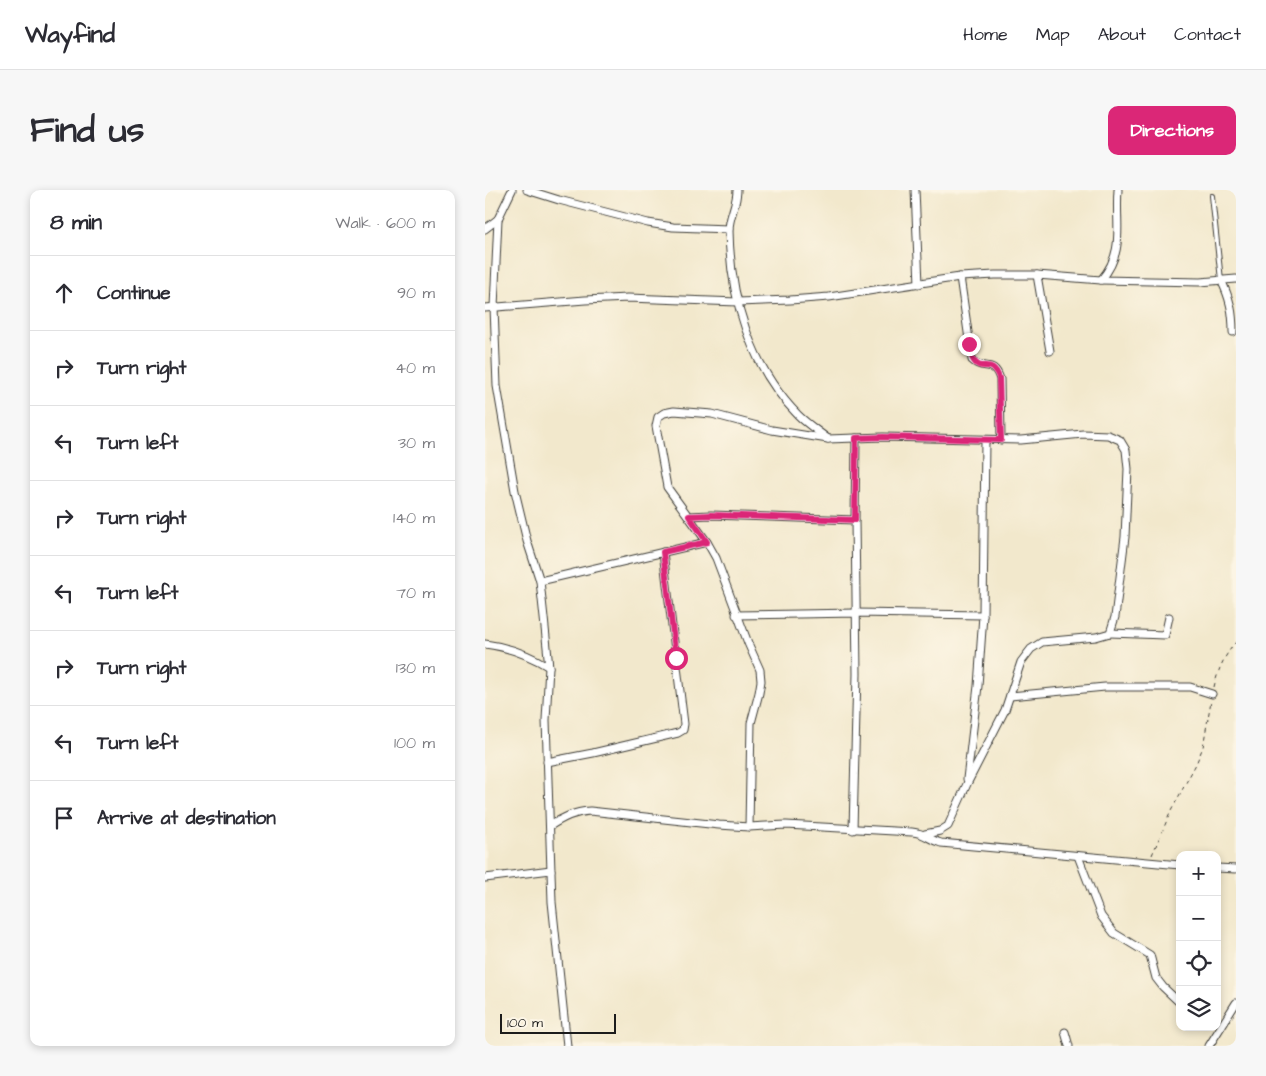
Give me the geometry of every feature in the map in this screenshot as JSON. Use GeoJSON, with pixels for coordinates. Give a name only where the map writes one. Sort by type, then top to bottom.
{"type":"FeatureCollection","features":[{"type":"Feature","properties":{"kind":"street"},"geometry":{"type":"LineString","coordinates":[[512,190],[498,219],[493,307],[495,369],[501,415],[515,491],[527,541],[540,581],[549,667],[546,720],[553,928],[567,1046]]}},
{"type":"Feature","properties":{"kind":"street"},"geometry":{"type":"LineString","coordinates":[[527,190],[649,223],[673,227],[729,229]]}},
{"type":"Feature","properties":{"kind":"street"},"geometry":{"type":"LineString","coordinates":[[737,190],[737,200],[730,217],[729,229],[731,268],[738,302],[754,352],[766,374],[798,415],[828,439]]}},
{"type":"Feature","properties":{"kind":"street"},"geometry":{"type":"LineString","coordinates":[[915,190],[919,284]]}},
{"type":"Feature","properties":{"kind":"street"},"geometry":{"type":"LineString","coordinates":[[1101,280],[1111,269],[1119,242],[1118,190]]}},
{"type":"Feature","properties":{"kind":"street"},"geometry":{"type":"LineString","coordinates":[[485,229],[498,219]]}},
{"type":"Feature","properties":{"kind":"street"},"geometry":{"type":"LineString","coordinates":[[485,308],[628,298],[738,302],[829,297],[960,277],[995,275],[1200,282],[1236,279]]}},
{"type":"Feature","properties":{"kind":"street"},"geometry":{"type":"LineString","coordinates":[[1037,275],[1050,351]]}},
{"type":"Feature","properties":{"kind":"street"},"geometry":{"type":"LineString","coordinates":[[960,277],[972,360],[976,364],[992,366],[997,370],[999,378],[1001,440]]}},
{"type":"Feature","properties":{"kind":"street"},"geometry":{"type":"LineString","coordinates":[[1221,280],[1232,307],[1233,332]]}},
{"type":"Feature","properties":{"kind":"street"},"geometry":{"type":"LineString","coordinates":[[749,827],[751,723],[761,681],[758,665],[736,615],[725,580],[707,542],[667,487],[656,426],[658,417],[664,413],[693,412],[712,414],[773,430],[828,439],[883,437],[1021,440],[1083,434],[1108,435],[1120,440],[1126,450],[1129,469],[1125,537],[1115,617],[1111,633]]}},
{"type":"Feature","properties":{"kind":"street"},"geometry":{"type":"LineString","coordinates":[[853,830],[857,719],[856,438]]}},
{"type":"Feature","properties":{"kind":"street"},"geometry":{"type":"LineString","coordinates":[[967,784],[978,686],[983,615],[985,440]]}},
{"type":"Feature","properties":{"kind":"street"},"geometry":{"type":"LineString","coordinates":[[689,516],[711,515],[855,520]]}},
{"type":"Feature","properties":{"kind":"street"},"geometry":{"type":"LineString","coordinates":[[540,581],[707,542]]}},
{"type":"Feature","properties":{"kind":"street"},"geometry":{"type":"LineString","coordinates":[[547,762],[678,733],[683,730],[685,724],[663,552]]}},
{"type":"Feature","properties":{"kind":"street"},"geometry":{"type":"LineString","coordinates":[[736,615],[856,613],[983,615]]}},
{"type":"Feature","properties":{"kind":"street"},"geometry":{"type":"LineString","coordinates":[[550,826],[576,812],[590,811],[749,827],[786,826],[925,834],[940,831],[948,826],[1005,710],[1021,662],[1031,649],[1042,642],[1096,637],[1111,633],[1165,635],[1169,617]]}},
{"type":"Feature","properties":{"kind":"street"},"geometry":{"type":"LineString","coordinates":[[485,644],[513,649],[535,658],[549,667]]}},
{"type":"Feature","properties":{"kind":"street"},"geometry":{"type":"LineString","coordinates":[[1011,696],[1114,687],[1190,688],[1212,694]]}},
{"type":"Feature","properties":{"kind":"street"},"geometry":{"type":"LineString","coordinates":[[925,834],[935,842],[941,843],[1176,865]]}},
{"type":"Feature","properties":{"kind":"street"},"geometry":{"type":"LineString","coordinates":[[1078,856],[1101,916],[1114,933],[1150,955],[1156,978],[1176,999]]}},
{"type":"Feature","properties":{"kind":"street"},"geometry":{"type":"LineString","coordinates":[[1221,868],[1236,869]]}},
{"type":"Feature","properties":{"kind":"street"},"geometry":{"type":"LineString","coordinates":[[485,878],[551,870]]}},
{"type":"Feature","properties":{"kind":"street"},"geometry":{"type":"LineString","coordinates":[[1209,1046],[1236,1003]]}},
{"type":"Feature","properties":{"kind":"street"},"geometry":{"type":"LineString","coordinates":[[1221,1014],[1228,1015]]}},
{"type":"Feature","properties":{"kind":"street"},"geometry":{"type":"LineString","coordinates":[[1065,1032],[1069,1046]]}},
{"type":"Feature","properties":{"kind":"lane"},"geometry":{"type":"LineString","coordinates":[[1212,196],[1221,280]]}},
{"type":"Feature","properties":{"kind":"path"},"geometry":{"type":"LineString","coordinates":[[1148,862],[1203,748],[1212,694],[1219,669],[1227,652],[1236,642]]}},
{"type":"Feature","properties":{"kind":"route"},"geometry":{"type":"LineString","coordinates":[[676,658],[673,620],[663,552],[707,542],[689,516],[711,515],[855,520],[856,438],[1001,440],[999,378],[997,370],[992,366],[976,364],[972,360],[969,344]]}}]}
